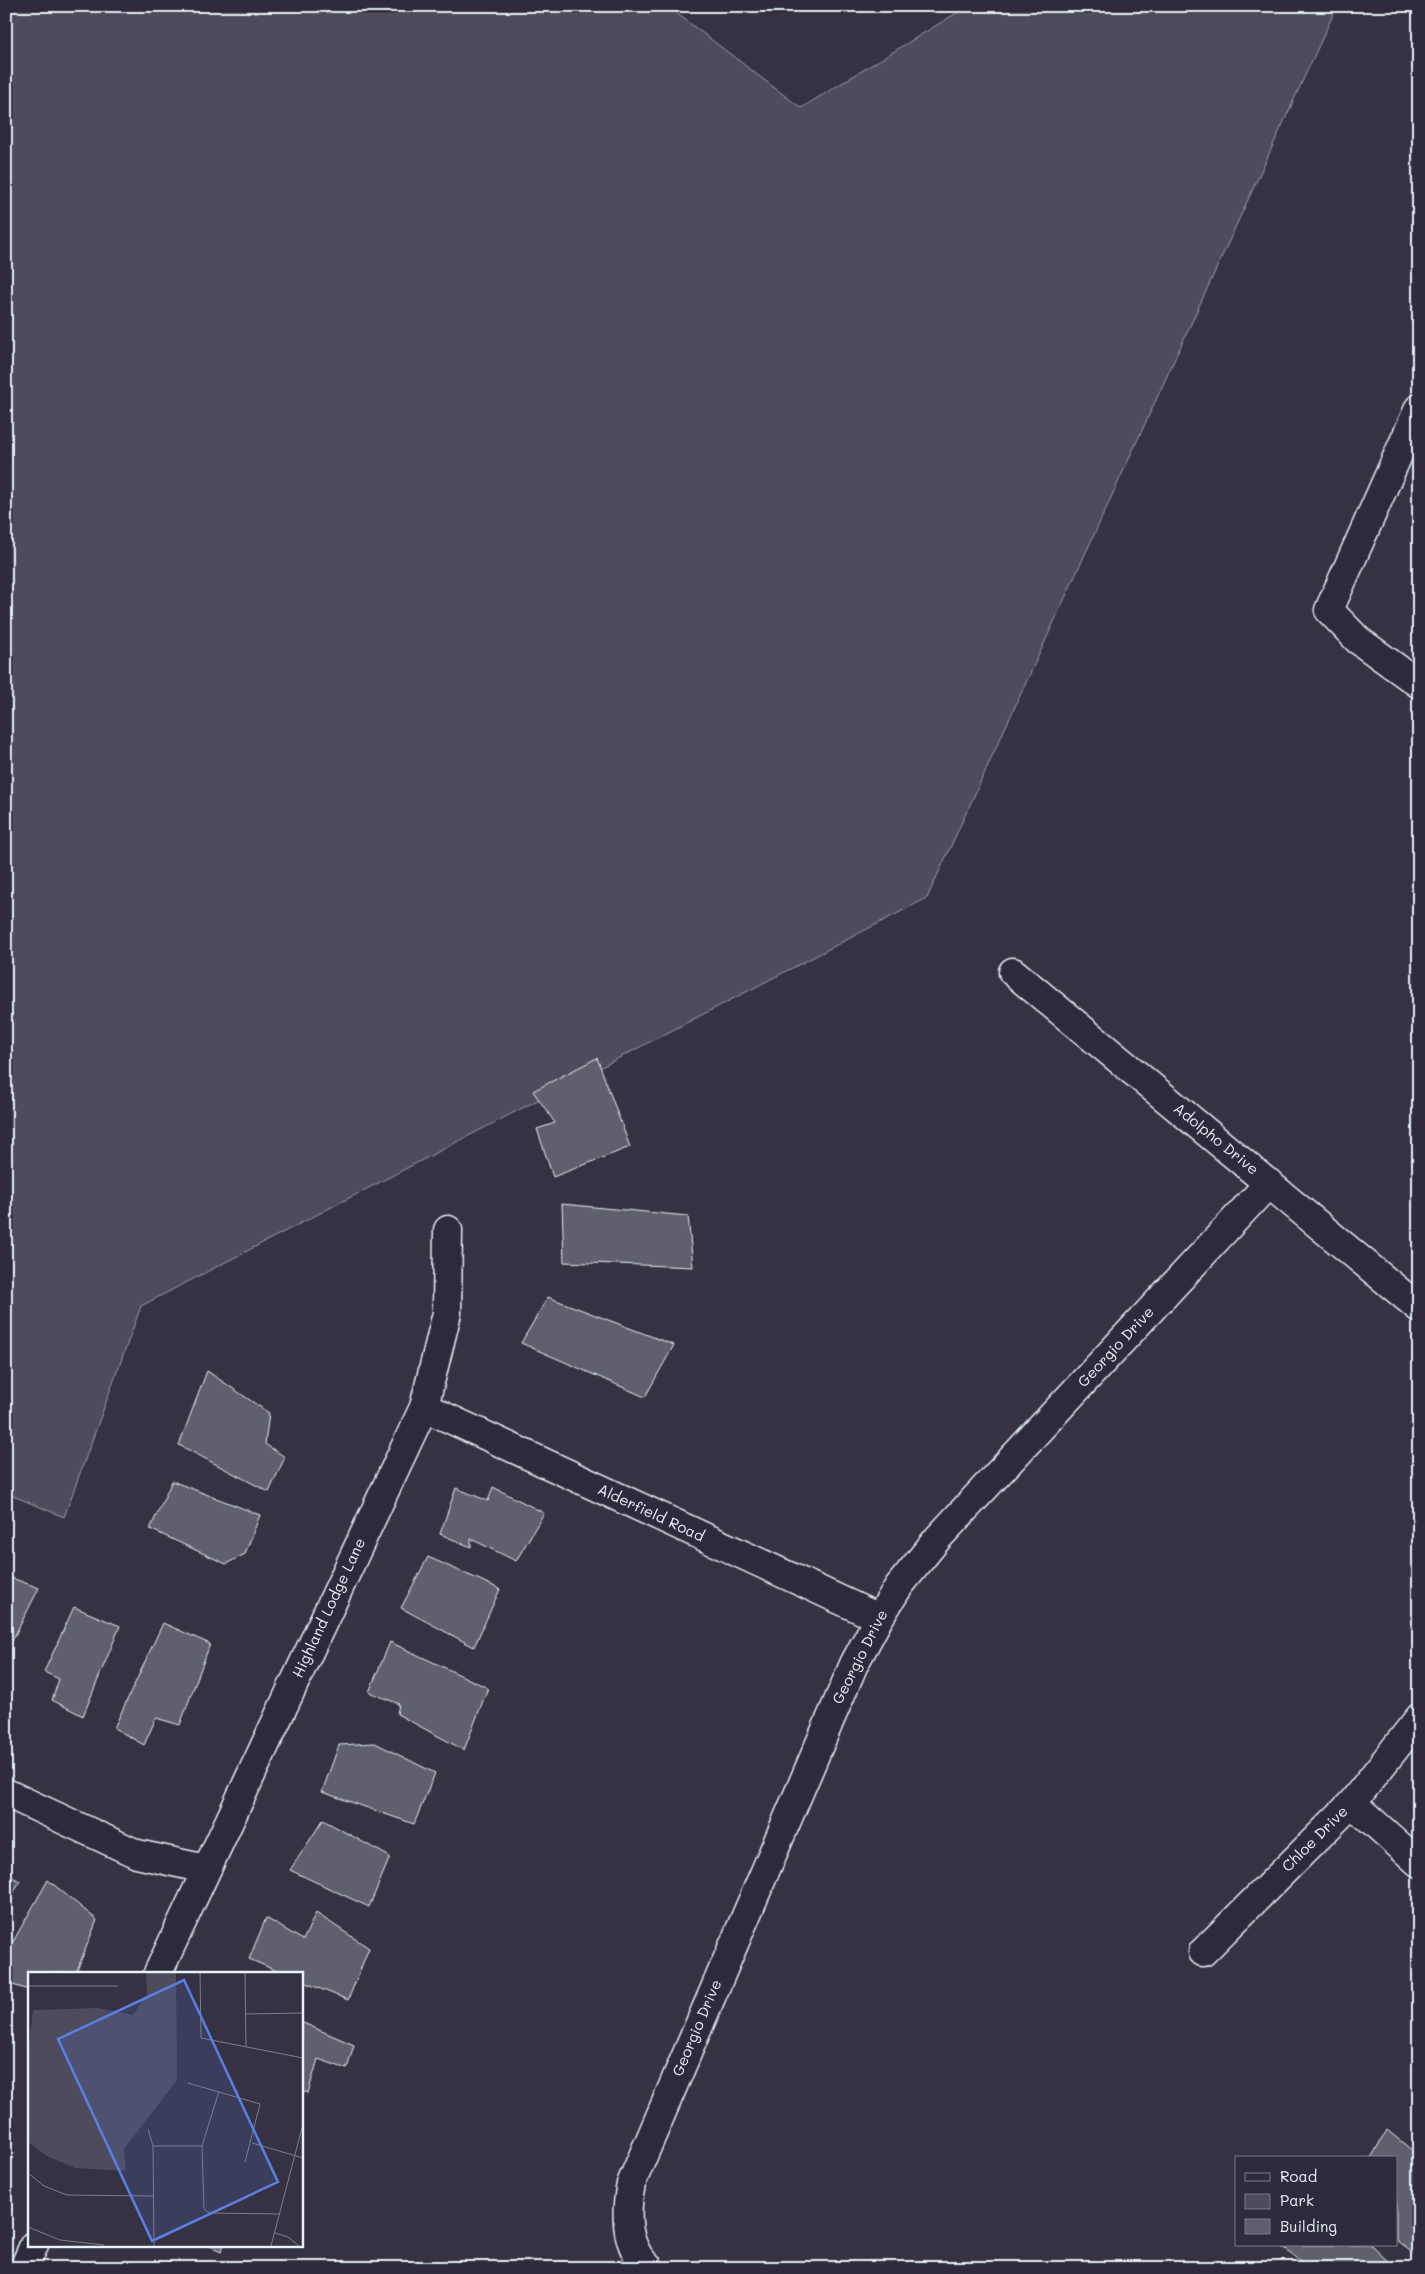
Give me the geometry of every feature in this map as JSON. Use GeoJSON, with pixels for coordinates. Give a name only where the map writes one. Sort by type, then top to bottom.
{"type":"FeatureCollection","features":[{"type":"Feature","properties":{"kind":"street"},"geometry":{"type":"LineString","coordinates":[[1419,408],[1329,610],[1358,640],[1419,684]]}},
{"type":"Feature","properties":{"kind":"street","name":"Adolpho Drive"},"geometry":{"type":"LineString","coordinates":[[1013,972],[1419,1308]]}},
{"type":"Feature","properties":{"kind":"street","name":"Georgio Drive"},"geometry":{"type":"LineString","coordinates":[[649,2268],[638,2258],[630,2238],[627,2205],[631,2184],[837,1700],[878,1618],[900,1586],[938,1538],[1269,1183]]}},
{"type":"Feature","properties":{"kind":"street","name":"Highland Lodge Lane"},"geometry":{"type":"LineString","coordinates":[[158,1972],[424,1407],[447,1313],[448,1230]]}},
{"type":"Feature","properties":{"kind":"street","name":"Alderfield Road"},"geometry":{"type":"LineString","coordinates":[[424,1407],[878,1618]]}},
{"type":"Feature","properties":{"kind":"street","name":"Chloe Drive"},"geometry":{"type":"LineString","coordinates":[[1203,1952],[1352,1803],[1419,1718]]}},
{"type":"Feature","properties":{"kind":"street"},"geometry":{"type":"LineString","coordinates":[[6,1793],[137,1854],[206,1869]]}},
{"type":"Feature","properties":{"kind":"street"},"geometry":{"type":"LineString","coordinates":[[1352,1803],[1419,1862]]}},
{"type":"Feature","properties":{"kind":"street"},"geometry":{"type":"LineString","coordinates":[[24,2268],[34,2246]]}},
{"type":"Feature","properties":{"kind":"green space"},"geometry":{"type":"Polygon","coordinates":[[[6,6],[667,6],[801,108],[968,6],[1337,6],[927,898],[141,1306],[64,1517],[6,1493],[6,6]]]}},
{"type":"Feature","properties":{"kind":"building"},"geometry":{"type":"Polygon","coordinates":[[[597,1058],[630,1147],[553,1177],[537,1129],[555,1123],[533,1091],[597,1058]]]}},
{"type":"Feature","properties":{"kind":"building"},"geometry":{"type":"Polygon","coordinates":[[[562,1204],[688,1216],[693,1267],[564,1262],[562,1204]]]}},
{"type":"Feature","properties":{"kind":"building"},"geometry":{"type":"Polygon","coordinates":[[[548,1297],[674,1345],[645,1397],[521,1343],[548,1297]]]}},
{"type":"Feature","properties":{"kind":"building"},"geometry":{"type":"Polygon","coordinates":[[[207,1371],[269,1413],[265,1444],[285,1457],[269,1492],[179,1445],[207,1371]]]}},
{"type":"Feature","properties":{"kind":"building"},"geometry":{"type":"Polygon","coordinates":[[[172,1481],[260,1515],[245,1554],[226,1564],[150,1529],[172,1481]]]}},
{"type":"Feature","properties":{"kind":"building"},"geometry":{"type":"Polygon","coordinates":[[[493,1487],[544,1513],[516,1561],[471,1539],[471,1547],[440,1534],[456,1488],[488,1501],[493,1487]]]}},
{"type":"Feature","properties":{"kind":"building"},"geometry":{"type":"Polygon","coordinates":[[[428,1557],[500,1589],[474,1647],[401,1608],[428,1557]]]}},
{"type":"Feature","properties":{"kind":"building"},"geometry":{"type":"Polygon","coordinates":[[[6,1576],[39,1588],[6,1653],[6,1576]]]}},
{"type":"Feature","properties":{"kind":"building"},"geometry":{"type":"Polygon","coordinates":[[[74,1607],[120,1626],[83,1716],[52,1700],[59,1679],[44,1672],[74,1607]]]}},
{"type":"Feature","properties":{"kind":"building"},"geometry":{"type":"Polygon","coordinates":[[[163,1623],[210,1644],[180,1725],[156,1718],[144,1745],[114,1728],[163,1623]]]}},
{"type":"Feature","properties":{"kind":"building"},"geometry":{"type":"Polygon","coordinates":[[[390,1642],[488,1688],[464,1750],[397,1714],[399,1704],[369,1692],[390,1642]]]}},
{"type":"Feature","properties":{"kind":"building"},"geometry":{"type":"Polygon","coordinates":[[[375,1743],[435,1773],[414,1824],[322,1792],[339,1745],[375,1743]]]}},
{"type":"Feature","properties":{"kind":"building"},"geometry":{"type":"Polygon","coordinates":[[[323,1820],[390,1857],[369,1907],[290,1870],[323,1820]]]}},
{"type":"Feature","properties":{"kind":"building"},"geometry":{"type":"Polygon","coordinates":[[[6,1874],[20,1881],[6,1907],[6,1874]]]}},
{"type":"Feature","properties":{"kind":"building"},"geometry":{"type":"Polygon","coordinates":[[[48,1880],[97,1920],[76,1972],[28,1972],[28,1990],[6,1983],[6,1954],[48,1880]]]}},
{"type":"Feature","properties":{"kind":"building"},"geometry":{"type":"Polygon","coordinates":[[[316,1913],[369,1948],[348,2000],[302,1981],[302,1972],[280,1972],[249,1959],[266,1918],[303,1940],[316,1913]]]}},
{"type":"Feature","properties":{"kind":"building"},"geometry":{"type":"Polygon","coordinates":[[[302,2022],[354,2045],[347,2069],[318,2059],[308,2093],[302,2090],[302,2022]]]}},
{"type":"Feature","properties":{"kind":"building"},"geometry":{"type":"Polygon","coordinates":[[[1387,2130],[1419,2156],[1419,2258],[1398,2242],[1398,2156],[1372,2156],[1387,2130]]]}},
{"type":"Feature","properties":{"kind":"building"},"geometry":{"type":"Polygon","coordinates":[[[210,2246],[224,2246],[221,2251],[210,2246]]]}},
{"type":"Feature","properties":{"kind":"building"},"geometry":{"type":"Polygon","coordinates":[[[1280,2246],[1372,2246],[1395,2268],[1311,2268],[1280,2246]]]}}]}
